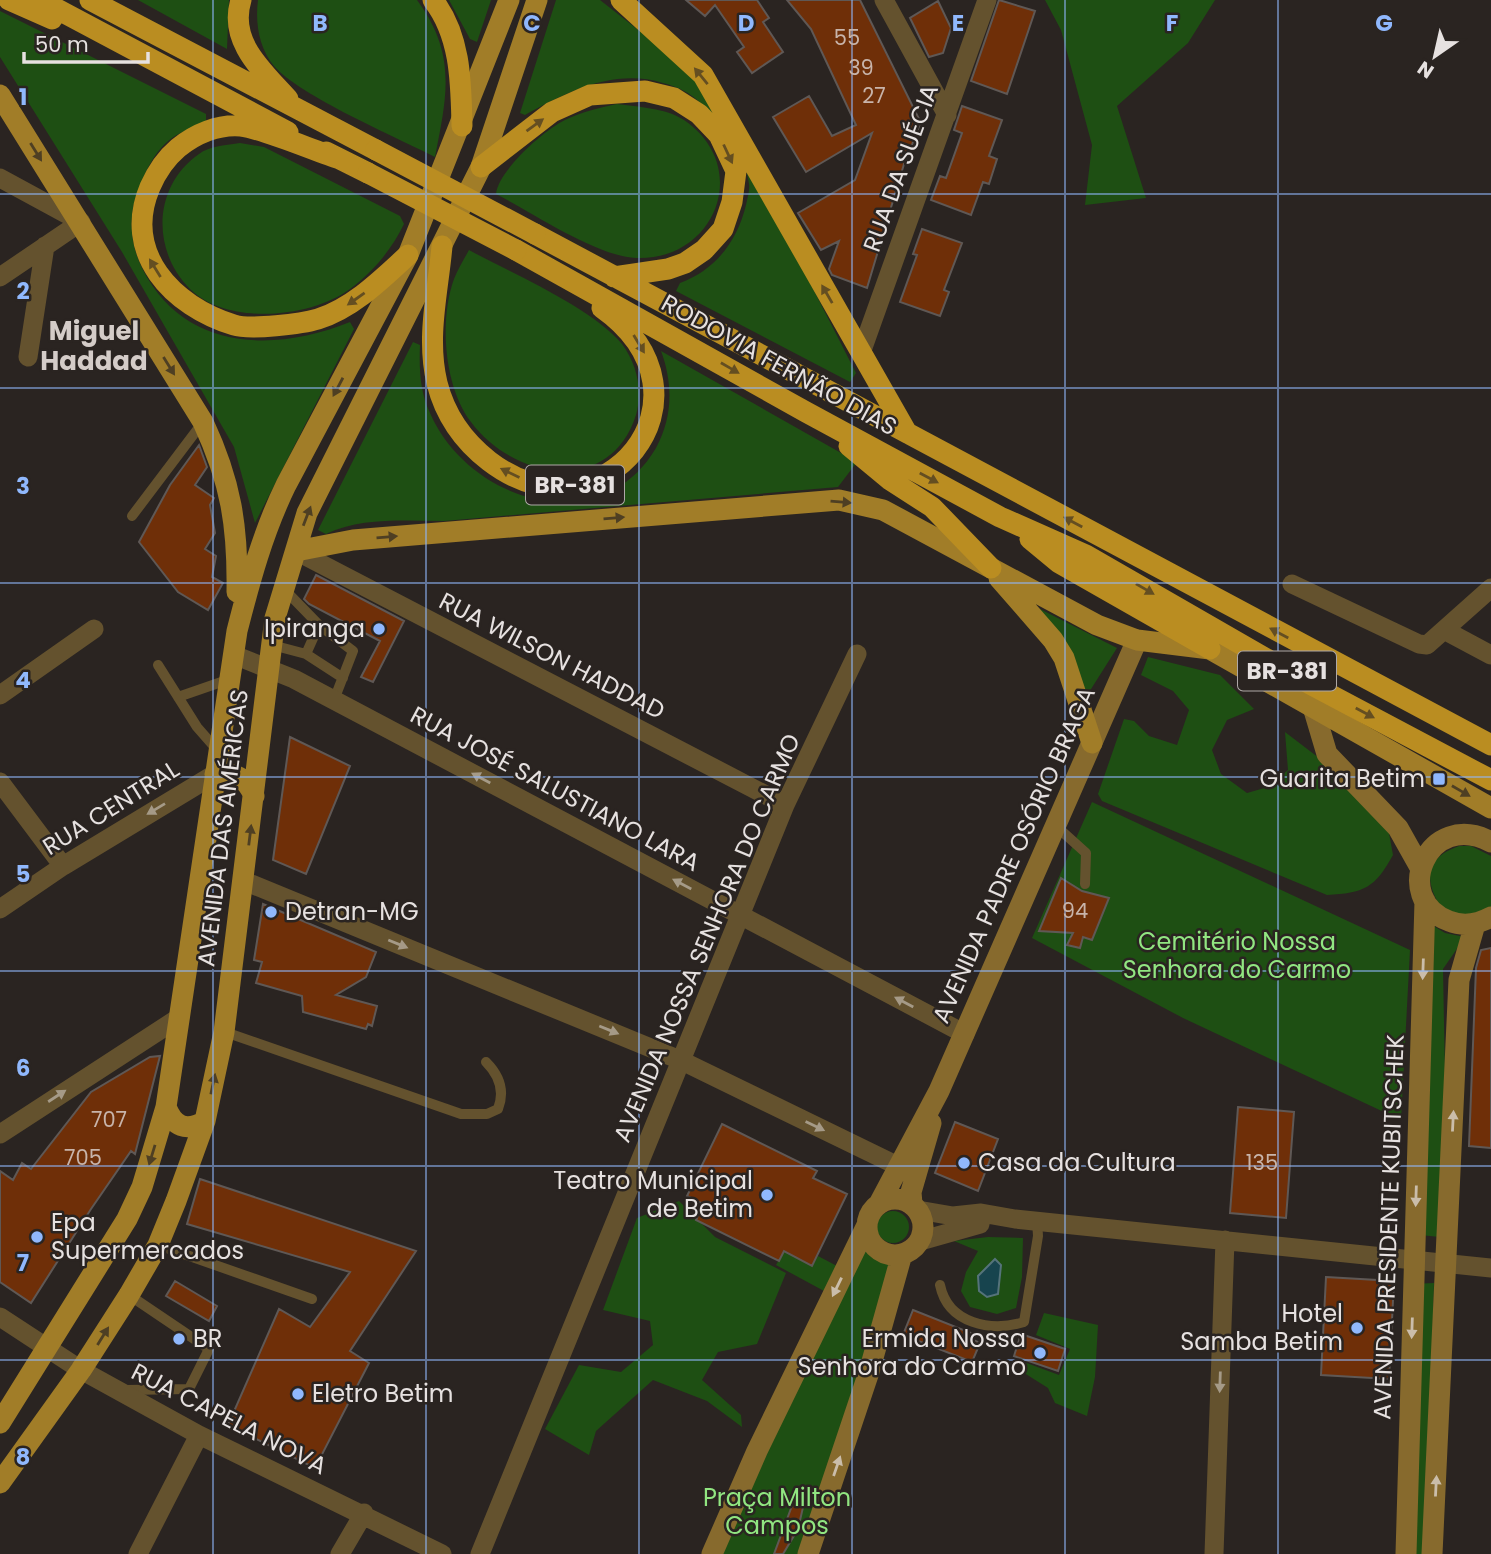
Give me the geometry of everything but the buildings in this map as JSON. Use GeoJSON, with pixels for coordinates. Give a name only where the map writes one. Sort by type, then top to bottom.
{"type":"FeatureCollection","features":[{"type":"Feature","properties":{"kind":"highway","name":"BR-381"},"geometry":{"type":"LineString","coordinates":[[9,0],[223,96]]}},
{"type":"Feature","properties":{"kind":"highway","name":"RODOVIA FERNÃO DIAS"},"geometry":{"type":"LineString","coordinates":[[40,0],[337,158],[523,253],[1000,517],[1086,555],[1310,684],[1491,780]]}},
{"type":"Feature","properties":{"kind":"highway","name":"RODOVIA FERNÃO DIAS"},"geometry":{"type":"LineString","coordinates":[[90,0],[536,234],[1491,745]]}},
{"type":"Feature","properties":{"kind":"highway"},"geometry":{"type":"LineString","coordinates":[[241,0],[239,30],[247,53],[299,111]]}},
{"type":"Feature","properties":{"kind":"highway"},"geometry":{"type":"LineString","coordinates":[[433,0],[454,43],[461,73],[461,126]]}},
{"type":"Feature","properties":{"kind":"highway"},"geometry":{"type":"LineString","coordinates":[[621,0],[703,75],[907,433]]}},
{"type":"Feature","properties":{"kind":"highway"},"geometry":{"type":"LineString","coordinates":[[481,167],[552,112],[590,95],[645,91],[674,97],[699,114],[719,135],[736,171],[732,202],[723,229],[704,250],[685,262],[668,269],[614,277]]}},
{"type":"Feature","properties":{"kind":"highway"},"geometry":{"type":"LineString","coordinates":[[337,158],[241,126],[214,129],[191,137],[166,158],[145,199],[140,226],[145,251],[171,290],[190,303],[236,326],[318,319],[358,298],[408,255]]}},
{"type":"Feature","properties":{"kind":"highway","name":"BR-381"},"geometry":{"type":"LineString","coordinates":[[442,246],[433,310],[432,346],[444,406],[457,429],[474,450],[496,466],[520,478],[545,485],[586,483],[605,476],[622,464],[647,431],[654,391],[652,371],[633,334],[616,318],[523,253]]}},
{"type":"Feature","properties":{"kind":"highway"},"geometry":{"type":"LineString","coordinates":[[806,412],[890,480],[932,507],[991,568]]}},
{"type":"Feature","properties":{"kind":"highway"},"geometry":{"type":"LineString","coordinates":[[1000,517],[1059,562],[1210,649]]}},
{"type":"Feature","properties":{"kind":"main road","name":"AVENIDA DAS AMÉRICAS"},"geometry":{"type":"LineString","coordinates":[[0,1423],[49,1349],[127,1219],[142,1187],[166,1107],[237,631],[269,520],[408,255],[509,0]]}},
{"type":"Feature","properties":{"kind":"main road","name":"AVENIDA DAS AMÉRICAS"},"geometry":{"type":"LineString","coordinates":[[0,1483],[81,1370],[158,1245],[205,1121],[224,1032],[275,618],[307,513],[481,167],[537,0]]}},
{"type":"Feature","properties":{"kind":"main road"},"geometry":{"type":"LineString","coordinates":[[0,94],[203,422],[222,462],[236,527],[239,556],[237,631]]}},
{"type":"Feature","properties":{"kind":"main road"},"geometry":{"type":"LineString","coordinates":[[296,551],[353,540],[839,500],[883,510],[1097,625],[1137,640],[1210,649],[1491,808]]}},
{"type":"Feature","properties":{"kind":"main road"},"geometry":{"type":"LineString","coordinates":[[991,568],[1053,640],[1064,658],[1092,743]]}},
{"type":"Feature","properties":{"kind":"main road","name":"AVENIDA PADRE OSÓRIO BRAGA"},"geometry":{"type":"LineString","coordinates":[[880,1203],[939,1091],[1137,640]]}},
{"type":"Feature","properties":{"kind":"main road"},"geometry":{"type":"LineString","coordinates":[[1313,708],[1327,754],[1398,828],[1420,869],[1436,844],[1450,836],[1465,833],[1491,842]]}},
{"type":"Feature","properties":{"kind":"main road"},"geometry":{"type":"LineString","coordinates":[[215,774],[240,777],[248,783],[254,796]]}},
{"type":"Feature","properties":{"kind":"main road","name":"AVENIDA PRESIDENTE KUBITSCHEK"},"geometry":{"type":"LineString","coordinates":[[1406,1554],[1425,901],[1420,887],[1420,869]]}},
{"type":"Feature","properties":{"kind":"main road"},"geometry":{"type":"LineString","coordinates":[[1425,901],[1446,920],[1483,920],[1459,980],[1433,1554]]}},
{"type":"Feature","properties":{"kind":"main road","name":"AVENIDA PADRE OSÓRIO BRAGA"},"geometry":{"type":"LineString","coordinates":[[915,1207],[911,1192],[939,1091]]}},
{"type":"Feature","properties":{"kind":"main road"},"geometry":{"type":"LineString","coordinates":[[166,1107],[171,1119],[182,1128],[194,1127],[205,1121]]}},
{"type":"Feature","properties":{"kind":"main road"},"geometry":{"type":"LineString","coordinates":[[712,1554],[757,1451],[873,1210],[880,1203],[893,1199],[915,1207],[924,1226],[920,1241],[902,1254],[887,1254],[875,1246],[867,1225]]}},
{"type":"Feature","properties":{"kind":"main road"},"geometry":{"type":"LineString","coordinates":[[808,1554],[869,1372],[902,1254]]}},
{"type":"Feature","properties":{"kind":"street"},"geometry":{"type":"LineString","coordinates":[[884,0],[947,115]]}},
{"type":"Feature","properties":{"kind":"street","name":"RUA DA SUÉCIA"},"geometry":{"type":"LineString","coordinates":[[861,353],[987,0]]}},
{"type":"Feature","properties":{"kind":"street"},"geometry":{"type":"LineString","coordinates":[[0,178],[81,222],[0,277]]}},
{"type":"Feature","properties":{"kind":"street"},"geometry":{"type":"LineString","coordinates":[[28,357],[45,247]]}},
{"type":"Feature","properties":{"kind":"street","name":"RUA WILSON HADDAD"},"geometry":{"type":"LineString","coordinates":[[296,551],[785,805]]}},
{"type":"Feature","properties":{"kind":"street"},"geometry":{"type":"LineString","coordinates":[[1292,584],[1419,644],[1427,645],[1446,631],[1491,588]]}},
{"type":"Feature","properties":{"kind":"street"},"geometry":{"type":"LineString","coordinates":[[0,695],[94,629]]}},
{"type":"Feature","properties":{"kind":"street"},"geometry":{"type":"LineString","coordinates":[[1446,631],[1491,655]]}},
{"type":"Feature","properties":{"kind":"street","name":"AVENIDA NOSSA SENHORA DO CARMO"},"geometry":{"type":"LineString","coordinates":[[480,1554],[785,805],[857,654]]}},
{"type":"Feature","properties":{"kind":"street","name":"RUA JOSÉ SALUSTIANO LARA"},"geometry":{"type":"LineString","coordinates":[[234,655],[270,667],[334,700],[965,1034]]}},
{"type":"Feature","properties":{"kind":"street","name":"RUA CENTRAL"},"geometry":{"type":"LineString","coordinates":[[0,909],[63,866],[215,774]]}},
{"type":"Feature","properties":{"kind":"street"},"geometry":{"type":"LineString","coordinates":[[0,782],[63,866]]}},
{"type":"Feature","properties":{"kind":"street"},"geometry":{"type":"LineString","coordinates":[[244,881],[680,1059],[898,1166]]}},
{"type":"Feature","properties":{"kind":"street"},"geometry":{"type":"LineString","coordinates":[[0,1134],[180,1017]]}},
{"type":"Feature","properties":{"kind":"street"},"geometry":{"type":"LineString","coordinates":[[915,1207],[953,1216],[981,1213],[1015,1219]]}},
{"type":"Feature","properties":{"kind":"street"},"geometry":{"type":"LineString","coordinates":[[920,1241],[967,1225],[1037,1219],[1491,1268]]}},
{"type":"Feature","properties":{"kind":"street"},"geometry":{"type":"LineString","coordinates":[[1214,1554],[1224,1240]]}},
{"type":"Feature","properties":{"kind":"street","name":"RUA CAPELA NOVA"},"geometry":{"type":"LineString","coordinates":[[5,1327],[49,1349],[81,1370],[199,1435],[364,1513],[442,1554]]}},
{"type":"Feature","properties":{"kind":"street"},"geometry":{"type":"LineString","coordinates":[[138,1554],[199,1435]]}},
{"type":"Feature","properties":{"kind":"street"},"geometry":{"type":"LineString","coordinates":[[340,1554],[364,1513]]}},
{"type":"Feature","properties":{"kind":"lane"},"geometry":{"type":"LineString","coordinates":[[132,516],[203,422]]}},
{"type":"Feature","properties":{"kind":"lane"},"geometry":{"type":"LineString","coordinates":[[284,589],[319,625],[353,651],[334,700]]}},
{"type":"Feature","properties":{"kind":"lane"},"geometry":{"type":"LineString","coordinates":[[306,654],[319,625]]}},
{"type":"Feature","properties":{"kind":"lane"},"geometry":{"type":"LineString","coordinates":[[272,645],[306,654],[344,678]]}},
{"type":"Feature","properties":{"kind":"lane"},"geometry":{"type":"LineString","coordinates":[[158,665],[197,727],[218,751]]}},
{"type":"Feature","properties":{"kind":"lane"},"geometry":{"type":"LineString","coordinates":[[178,696],[230,679]]}},
{"type":"Feature","properties":{"kind":"lane"},"geometry":{"type":"LineString","coordinates":[[1056,825],[1086,853],[1085,884]]}},
{"type":"Feature","properties":{"kind":"lane"},"geometry":{"type":"LineString","coordinates":[[224,1032],[461,1114],[487,1114],[498,1109],[503,1095],[496,1072],[486,1062]]}},
{"type":"Feature","properties":{"kind":"lane"},"geometry":{"type":"LineString","coordinates":[[940,1286],[942,1298],[952,1311],[983,1327],[1024,1322],[1038,1236],[1037,1219]]}},
{"type":"Feature","properties":{"kind":"lane"},"geometry":{"type":"LineString","coordinates":[[158,1245],[312,1299]]}},
{"type":"Feature","properties":{"kind":"lane"},"geometry":{"type":"LineString","coordinates":[[119,1390],[190,1389],[209,1349],[129,1295]]}},
{"type":"Feature","properties":{"kind":"green space"},"geometry":{"type":"Polygon","coordinates":[[[138,0],[229,0],[227,49],[138,0]]]}},
{"type":"Feature","properties":{"kind":"green space"},"geometry":{"type":"Polygon","coordinates":[[[258,0],[417,0],[438,39],[446,76],[443,114],[435,157],[326,103],[287,78],[269,59],[262,43],[257,17],[258,0]]]}},
{"type":"Feature","properties":{"kind":"green space"},"geometry":{"type":"Polygon","coordinates":[[[449,0],[491,0],[477,42],[470,39],[449,0]]]}},
{"type":"Feature","properties":{"kind":"green space"},"geometry":{"type":"Polygon","coordinates":[[[556,0],[600,0],[660,47],[698,84],[752,169],[856,373],[850,382],[676,291],[680,283],[704,271],[723,253],[737,231],[749,189],[746,170],[739,156],[699,101],[674,86],[627,78],[591,85],[557,98],[525,115],[520,113],[556,0]]]}},
{"type":"Feature","properties":{"kind":"green space"},"geometry":{"type":"Polygon","coordinates":[[[1045,0],[1215,0],[1188,43],[1117,106],[1146,198],[1085,205],[1092,145],[1061,30],[1045,0]]]}},
{"type":"Feature","properties":{"kind":"green space"},"geometry":{"type":"Polygon","coordinates":[[[0,11],[206,114],[206,122],[176,136],[160,149],[144,176],[133,210],[133,239],[142,268],[160,295],[181,316],[206,330],[233,338],[291,338],[350,322],[354,329],[255,523],[234,447],[122,252],[0,57],[0,11]]]}},
{"type":"Feature","properties":{"kind":"green space"},"geometry":{"type":"Polygon","coordinates":[[[617,104],[660,110],[684,120],[705,140],[717,162],[720,185],[716,208],[704,228],[687,244],[664,255],[636,258],[602,250],[496,194],[513,163],[556,125],[590,110],[617,104]]]}},
{"type":"Feature","properties":{"kind":"green space"},"geometry":{"type":"Polygon","coordinates":[[[240,143],[264,147],[400,216],[404,224],[374,268],[350,289],[333,299],[292,312],[269,314],[225,309],[206,301],[190,289],[168,256],[163,219],[166,200],[184,167],[199,154],[213,148],[240,143]]]}},
{"type":"Feature","properties":{"kind":"green space"},"geometry":{"type":"Polygon","coordinates":[[[469,250],[572,304],[608,330],[622,344],[635,369],[639,387],[638,406],[623,441],[605,459],[583,468],[560,471],[535,466],[511,456],[489,441],[471,422],[455,391],[446,333],[449,295],[469,250]]]}},
{"type":"Feature","properties":{"kind":"green space"},"geometry":{"type":"Polygon","coordinates":[[[413,342],[420,345],[424,397],[448,444],[473,469],[503,488],[536,499],[570,502],[602,495],[632,477],[656,448],[666,424],[669,388],[661,351],[857,462],[838,487],[444,521],[369,522],[326,534],[318,530],[413,342]]]}},
{"type":"Feature","properties":{"kind":"green space"},"geometry":{"type":"Polygon","coordinates":[[[1036,607],[1117,648],[1086,697],[1036,607]]]}},
{"type":"Feature","properties":{"kind":"green space"},"geometry":{"type":"Polygon","coordinates":[[[1148,657],[1220,675],[1254,709],[1227,720],[1212,750],[1221,774],[1247,793],[1268,787],[1288,770],[1285,732],[1323,761],[1389,833],[1393,855],[1374,882],[1350,893],[1327,895],[1102,801],[1098,794],[1124,719],[1134,721],[1149,736],[1177,745],[1189,710],[1173,691],[1141,675],[1148,657]]]}},
{"type":"Feature","properties":{"kind":"green space","name":"Cemitério Nossa Senhora do Carmo"},"geometry":{"type":"Polygon","coordinates":[[[1092,802],[1410,950],[1401,1120],[1183,1018],[1032,938],[1092,802]]]}},
{"type":"Feature","properties":{"kind":"green space"},"geometry":{"type":"Polygon","coordinates":[[[1459,846],[1471,846],[1491,856],[1491,910],[1479,918],[1443,911],[1430,882],[1430,873],[1438,858],[1459,846]]]}},
{"type":"Feature","properties":{"kind":"green space"},"geometry":{"type":"Polygon","coordinates":[[[1427,922],[1445,933],[1465,937],[1443,969],[1445,1075],[1440,1237],[1409,1234],[1427,922]]]}},
{"type":"Feature","properties":{"kind":"green space"},"geometry":{"type":"Polygon","coordinates":[[[679,1201],[715,1237],[786,1273],[757,1344],[718,1352],[702,1380],[741,1415],[742,1427],[707,1401],[653,1380],[596,1431],[589,1455],[545,1429],[579,1365],[621,1372],[653,1345],[650,1321],[603,1310],[637,1218],[679,1201]]]}},
{"type":"Feature","properties":{"kind":"green space"},"geometry":{"type":"Polygon","coordinates":[[[893,1211],[904,1216],[909,1227],[904,1238],[893,1243],[882,1238],[877,1227],[882,1216],[893,1211]]]}},
{"type":"Feature","properties":{"kind":"green space"},"geometry":{"type":"Polygon","coordinates":[[[988,1237],[1023,1238],[1022,1277],[1016,1308],[997,1314],[970,1307],[961,1291],[966,1272],[978,1251],[954,1241],[988,1237]]]}},
{"type":"Feature","properties":{"kind":"green space","name":"Praça Milton Campos"},"geometry":{"type":"Polygon","coordinates":[[[865,1242],[877,1257],[895,1263],[805,1554],[715,1554],[865,1242]]]}},
{"type":"Feature","properties":{"kind":"green space"},"geometry":{"type":"Polygon","coordinates":[[[784,1251],[812,1266],[818,1256],[837,1266],[824,1291],[776,1265],[784,1251]]]}},
{"type":"Feature","properties":{"kind":"green space"},"geometry":{"type":"Polygon","coordinates":[[[1434,1283],[1426,1554],[1407,1554],[1411,1284],[1434,1283]]]}},
{"type":"Feature","properties":{"kind":"green space"},"geometry":{"type":"Polygon","coordinates":[[[1044,1313],[1098,1325],[1095,1377],[1087,1416],[1055,1403],[1048,1388],[1021,1371],[1024,1362],[1059,1375],[1070,1349],[1036,1335],[1044,1313]]]}},
{"type":"Feature","properties":{"kind":"water"},"geometry":{"type":"Polygon","coordinates":[[[995,1259],[1001,1265],[998,1294],[987,1297],[979,1291],[978,1276],[995,1259]]]}},
{"type":"Feature","properties":{"kind":"place","name":"Ipiranga"},"geometry":{"type":"Point","coordinates":[379,629]}},
{"type":"Feature","properties":{"kind":"place","name":"Guarita Betim"},"geometry":{"type":"Point","coordinates":[1439,779]}},
{"type":"Feature","properties":{"kind":"place","name":"Detran-MG"},"geometry":{"type":"Point","coordinates":[271,912]}},
{"type":"Feature","properties":{"kind":"place","name":"Casa da Cultura"},"geometry":{"type":"Point","coordinates":[964,1163]}},
{"type":"Feature","properties":{"kind":"place","name":"Teatro Municipal de Betim"},"geometry":{"type":"Point","coordinates":[767,1195]}},
{"type":"Feature","properties":{"kind":"place","name":"Epa Supermercados"},"geometry":{"type":"Point","coordinates":[37,1237]}},
{"type":"Feature","properties":{"kind":"place","name":"Hotel Samba Betim"},"geometry":{"type":"Point","coordinates":[1357,1328]}},
{"type":"Feature","properties":{"kind":"place","name":"BR"},"geometry":{"type":"Point","coordinates":[179,1339]}},
{"type":"Feature","properties":{"kind":"place","name":"Ermida Nossa Senhora do Carmo"},"geometry":{"type":"Point","coordinates":[1040,1353]}},
{"type":"Feature","properties":{"kind":"place","name":"Eletro Betim"},"geometry":{"type":"Point","coordinates":[298,1394]}},
{"type":"Feature","properties":{"kind":"district","name":"Miguel Haddad"},"geometry":{"type":"Point","coordinates":[94,346]}}]}
